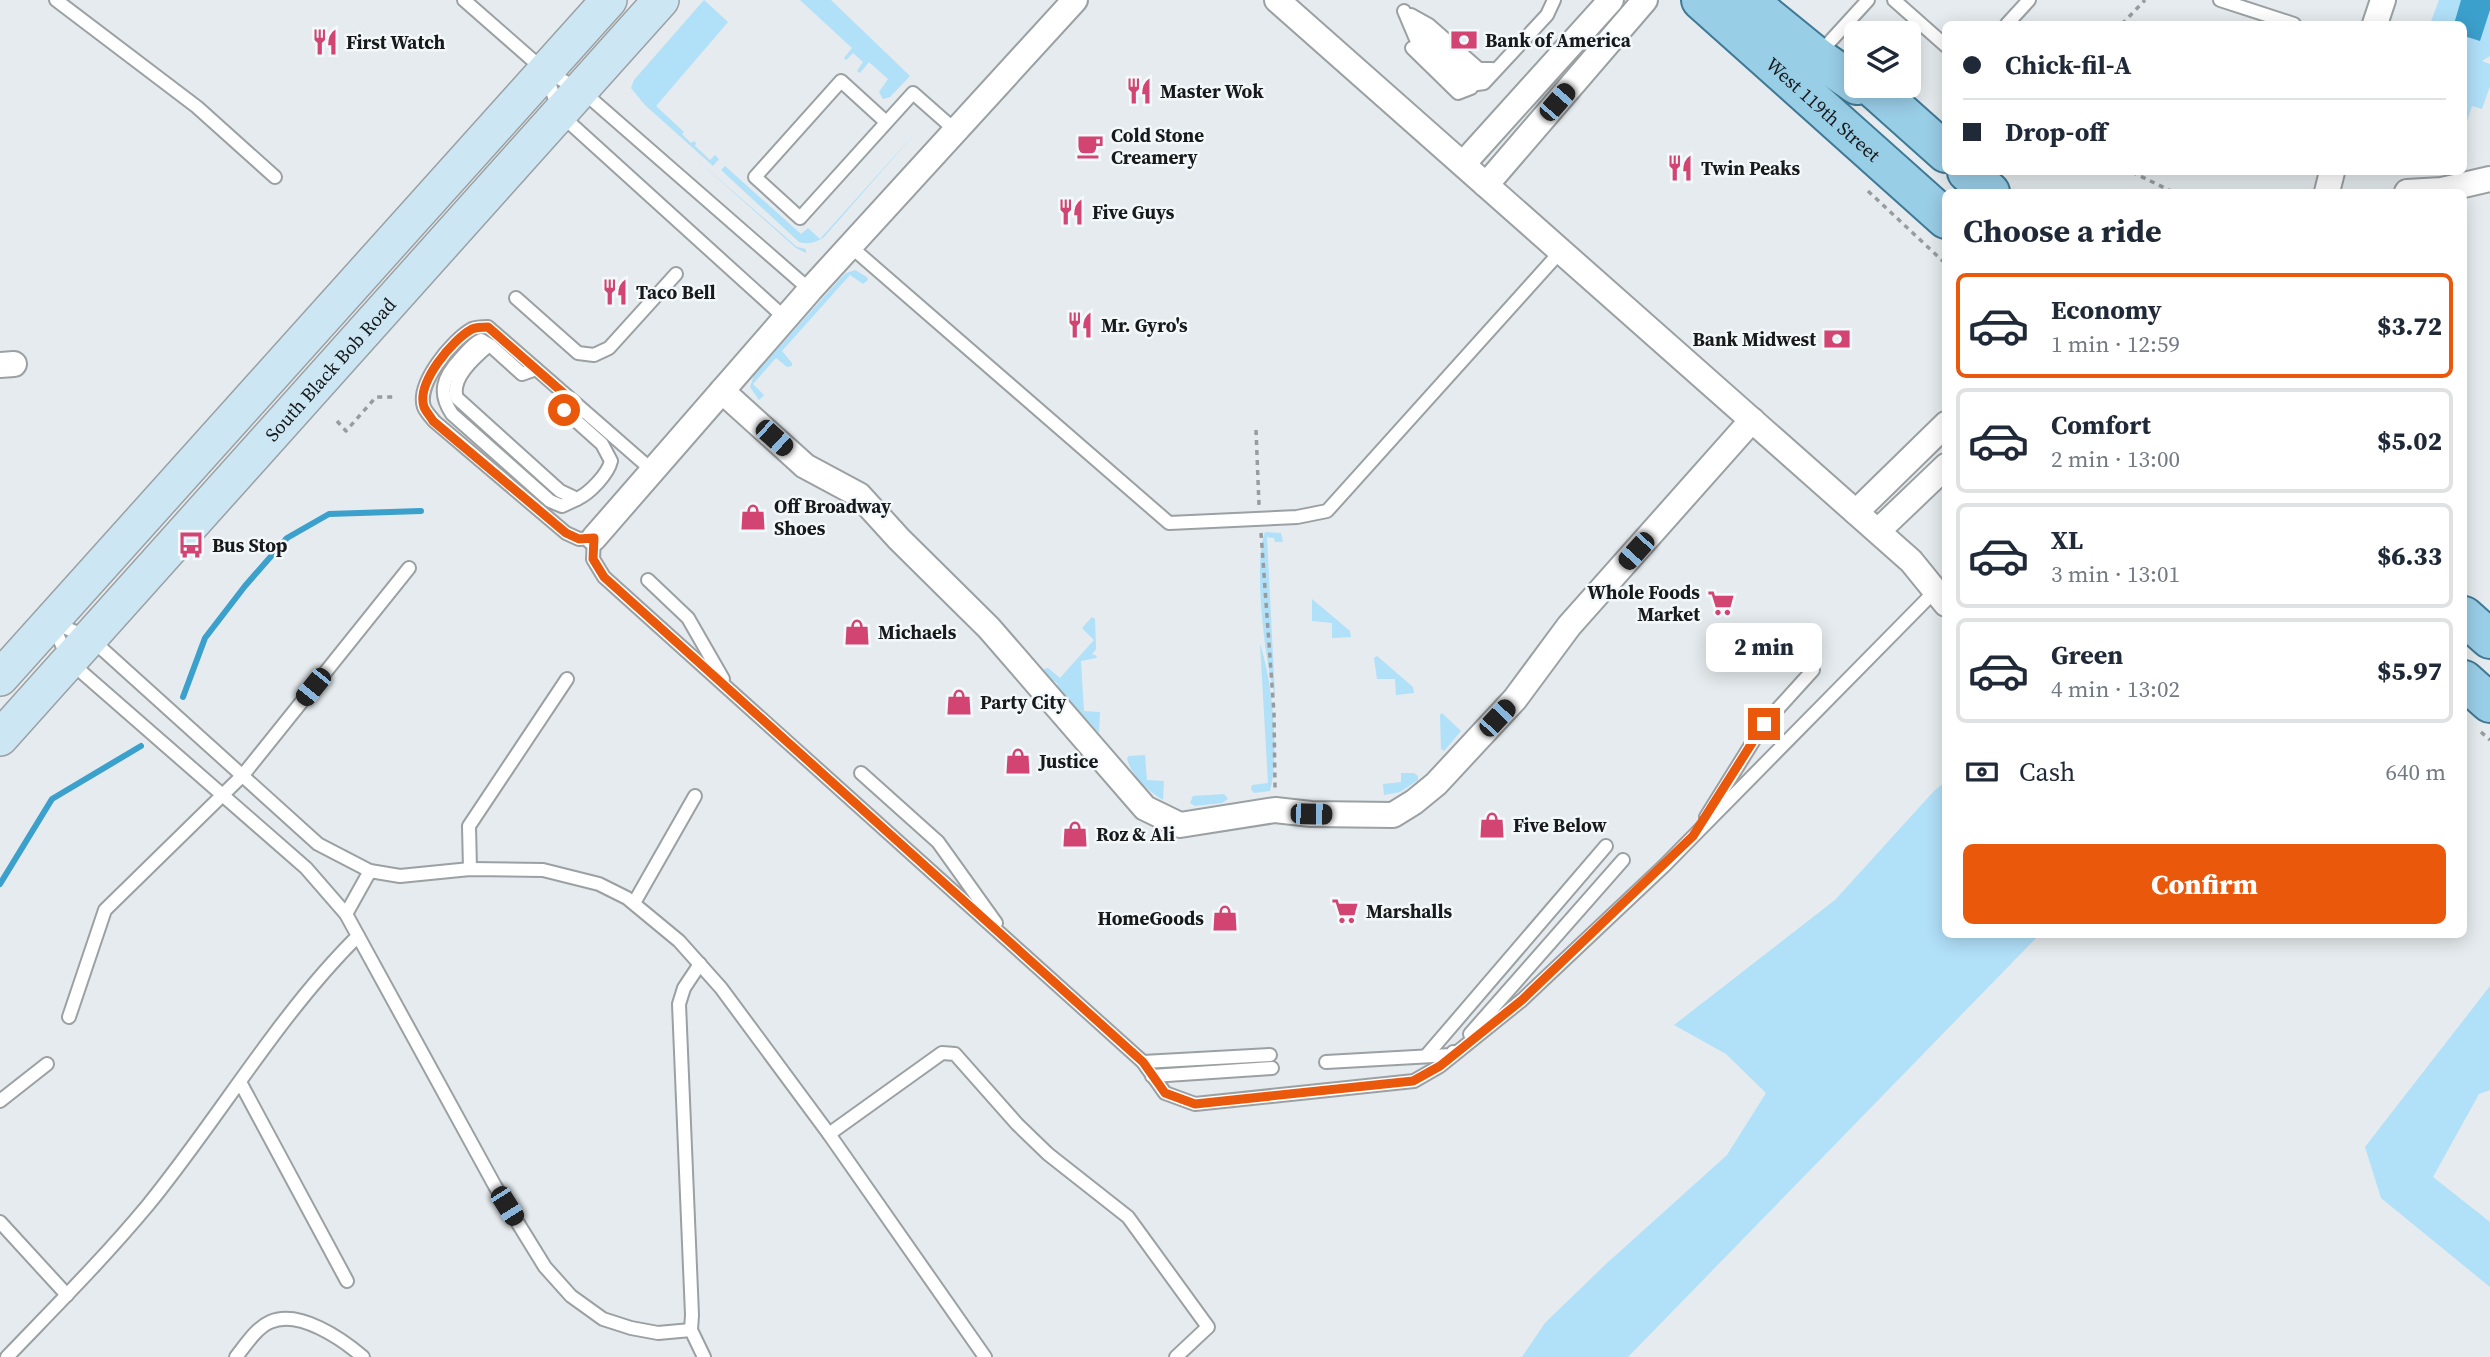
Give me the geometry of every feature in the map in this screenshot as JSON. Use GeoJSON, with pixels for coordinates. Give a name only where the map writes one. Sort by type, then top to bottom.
{"type":"FeatureCollection","features":[{"type":"Feature","properties":{"kind":"main road","name":"South Black Bob Road"},"geometry":{"type":"LineString","coordinates":[[0,678],[608,0]]}},
{"type":"Feature","properties":{"kind":"main road","name":"South Black Bob Road"},"geometry":{"type":"LineString","coordinates":[[0,738],[662,0]]}},
{"type":"Feature","properties":{"kind":"main road","name":"West 119th Street"},"geometry":{"type":"LineString","coordinates":[[1701,0],[1942,215]]}},
{"type":"Feature","properties":{"kind":"main road"},"geometry":{"type":"LineString","coordinates":[[1746,0],[1844,77]]}},
{"type":"Feature","properties":{"kind":"main road"},"geometry":{"type":"LineString","coordinates":[[1775,0],[1844,62]]}},
{"type":"Feature","properties":{"kind":"main road"},"geometry":{"type":"LineString","coordinates":[[1873,98],[1932,141]]}},
{"type":"Feature","properties":{"kind":"main road"},"geometry":{"type":"LineString","coordinates":[[1884,98],[1932,141]]}},
{"type":"Feature","properties":{"kind":"main road"},"geometry":{"type":"LineString","coordinates":[[1970,175],[1987,189]]}},
{"type":"Feature","properties":{"kind":"main road"},"geometry":{"type":"LineString","coordinates":[[2467,619],[2490,639]]}},
{"type":"Feature","properties":{"kind":"main road"},"geometry":{"type":"LineString","coordinates":[[2467,683],[2490,703]]}},
{"type":"Feature","properties":{"kind":"street"},"geometry":{"type":"LineString","coordinates":[[594,538],[810,290],[1075,0]]}},
{"type":"Feature","properties":{"kind":"street"},"geometry":{"type":"LineString","coordinates":[[1277,0],[1878,531],[1911,561],[1941,597]]}},
{"type":"Feature","properties":{"kind":"street"},"geometry":{"type":"LineString","coordinates":[[1463,164],[1611,0]]}},
{"type":"Feature","properties":{"kind":"street"},"geometry":{"type":"LineString","coordinates":[[1486,185],[1645,0]]}},
{"type":"Feature","properties":{"kind":"street"},"geometry":{"type":"LineString","coordinates":[[2376,21],[2383,0]]}},
{"type":"Feature","properties":{"kind":"street"},"geometry":{"type":"LineString","coordinates":[[2446,189],[2490,178]]}},
{"type":"Feature","properties":{"kind":"street"},"geometry":{"type":"LineString","coordinates":[[722,391],[806,466],[859,495],[899,539],[989,628],[1145,808],[1180,825],[1275,810],[1311,814],[1393,814],[1429,790],[1515,699],[1569,626],[1752,420]]}},
{"type":"Feature","properties":{"kind":"street"},"geometry":{"type":"LineString","coordinates":[[1856,512],[1942,429]]}},
{"type":"Feature","properties":{"kind":"street"},"geometry":{"type":"LineString","coordinates":[[1878,531],[1942,470]]}},
{"type":"Feature","properties":{"kind":"lane"},"geometry":{"type":"LineString","coordinates":[[56,0],[197,107],[275,177]]}},
{"type":"Feature","properties":{"kind":"lane"},"geometry":{"type":"LineString","coordinates":[[464,0],[545,71],[571,102],[785,318]]}},
{"type":"Feature","properties":{"kind":"lane"},"geometry":{"type":"LineString","coordinates":[[1403,5],[1418,44],[1464,86],[1484,83],[1499,69],[1547,15],[1554,0]]}},
{"type":"Feature","properties":{"kind":"lane"},"geometry":{"type":"LineString","coordinates":[[1826,46],[1868,0]]}},
{"type":"Feature","properties":{"kind":"lane"},"geometry":{"type":"LineString","coordinates":[[1894,0],[1942,42]]}},
{"type":"Feature","properties":{"kind":"lane"},"geometry":{"type":"LineString","coordinates":[[2010,21],[2029,0]]}},
{"type":"Feature","properties":{"kind":"lane"},"geometry":{"type":"LineString","coordinates":[[2220,0],[2285,21]]}},
{"type":"Feature","properties":{"kind":"lane"},"geometry":{"type":"LineString","coordinates":[[1403,5],[1479,69],[1499,69]]}},
{"type":"Feature","properties":{"kind":"lane"},"geometry":{"type":"LineString","coordinates":[[545,71],[571,102],[810,290]]}},
{"type":"Feature","properties":{"kind":"lane"},"geometry":{"type":"LineString","coordinates":[[886,122],[841,81],[755,177],[800,218],[913,93],[956,130]]}},
{"type":"Feature","properties":{"kind":"lane"},"geometry":{"type":"LineString","coordinates":[[850,246],[1169,523],[1297,517],[1327,511],[1561,251]]}},
{"type":"Feature","properties":{"kind":"lane"},"geometry":{"type":"LineString","coordinates":[[516,298],[578,353],[594,355],[609,348],[676,274]]}},
{"type":"Feature","properties":{"kind":"lane"},"geometry":{"type":"LineString","coordinates":[[653,471],[488,327],[470,330],[428,378],[424,406],[433,421],[566,533],[579,539],[594,538],[593,559],[604,577],[1143,1062],[1165,1093],[1195,1104],[1413,1081],[1440,1066],[1451,1055],[1623,860]]}},
{"type":"Feature","properties":{"kind":"lane"},"geometry":{"type":"LineString","coordinates":[[536,369],[522,374],[491,346],[485,348],[459,378],[454,391],[457,398],[566,495],[577,499],[586,494],[610,467],[611,461],[602,444],[564,410],[569,398]]}},
{"type":"Feature","properties":{"kind":"lane"},"geometry":{"type":"LineString","coordinates":[[69,1017],[105,910],[243,775],[409,568]]}},
{"type":"Feature","properties":{"kind":"lane"},"geometry":{"type":"LineString","coordinates":[[648,580],[688,618],[729,690]]}},
{"type":"Feature","properties":{"kind":"lane"},"geometry":{"type":"LineString","coordinates":[[1326,1062],[1451,1055],[1522,1000],[1941,597]]}},
{"type":"Feature","properties":{"kind":"lane"},"geometry":{"type":"LineString","coordinates":[[51,621],[223,796],[306,868],[346,914],[495,1186],[545,1267],[571,1296],[603,1319],[631,1328],[658,1333],[691,1330]]}},
{"type":"Feature","properties":{"kind":"lane"},"geometry":{"type":"LineString","coordinates":[[51,621],[80,650],[243,775],[318,844],[370,872],[400,876],[470,869],[543,870],[598,884],[634,903],[679,941],[721,988],[829,1134],[985,1357]]}},
{"type":"Feature","properties":{"kind":"lane"},"geometry":{"type":"LineString","coordinates":[[1693,836],[1764,724],[1813,670]]}},
{"type":"Feature","properties":{"kind":"lane"},"geometry":{"type":"LineString","coordinates":[[470,869],[469,826],[567,679]]}},
{"type":"Feature","properties":{"kind":"lane"},"geometry":{"type":"LineString","coordinates":[[861,773],[938,842],[1010,943]]}},
{"type":"Feature","properties":{"kind":"lane"},"geometry":{"type":"LineString","coordinates":[[634,903],[695,796]]}},
{"type":"Feature","properties":{"kind":"lane"},"geometry":{"type":"LineString","coordinates":[[1426,1056],[1606,846]]}},
{"type":"Feature","properties":{"kind":"lane"},"geometry":{"type":"LineString","coordinates":[[346,914],[370,872]]}},
{"type":"Feature","properties":{"kind":"lane"},"geometry":{"type":"LineString","coordinates":[[7,1357],[149,1204],[300,1004],[358,936]]}},
{"type":"Feature","properties":{"kind":"lane"},"geometry":{"type":"LineString","coordinates":[[700,964],[684,988],[679,1004],[691,1330],[704,1357]]}},
{"type":"Feature","properties":{"kind":"lane"},"geometry":{"type":"LineString","coordinates":[[829,1134],[942,1053],[955,1054],[1017,1124],[1048,1154],[1128,1217],[1208,1327],[1176,1357]]}},
{"type":"Feature","properties":{"kind":"lane"},"geometry":{"type":"LineString","coordinates":[[1143,1062],[1271,1062],[1153,1076]]}},
{"type":"Feature","properties":{"kind":"lane"},"geometry":{"type":"LineString","coordinates":[[0,1101],[47,1064]]}},
{"type":"Feature","properties":{"kind":"lane"},"geometry":{"type":"LineString","coordinates":[[240,1082],[347,1281]]}},
{"type":"Feature","properties":{"kind":"lane"},"geometry":{"type":"LineString","coordinates":[[0,1222],[66,1295]]}},
{"type":"Feature","properties":{"kind":"lane"},"geometry":{"type":"LineString","coordinates":[[236,1357],[268,1322],[284,1318],[315,1325],[363,1357]]}},
{"type":"Feature","properties":{"kind":"path"},"geometry":{"type":"LineString","coordinates":[[2125,21],[2145,0]]}},
{"type":"Feature","properties":{"kind":"path"},"geometry":{"type":"LineString","coordinates":[[2138,175],[2168,189]]}},
{"type":"Feature","properties":{"kind":"path"},"geometry":{"type":"LineString","coordinates":[[337,421],[346,431],[376,397],[394,397]]}},
{"type":"Feature","properties":{"kind":"path"},"geometry":{"type":"LineString","coordinates":[[1256,430],[1259,519],[1274,713],[1275,810]]}},
{"type":"Feature","properties":{"kind":"shaded area"},"geometry":{"type":"Polygon","coordinates":[[[704,0],[728,22],[656,106],[684,132],[682,134],[691,143],[696,143],[695,146],[710,160],[715,155],[719,159],[713,166],[645,105],[631,88],[634,80],[704,0]]]}},
{"type":"Feature","properties":{"kind":"shaded area"},"geometry":{"type":"Polygon","coordinates":[[[800,0],[831,0],[910,76],[890,97],[883,99],[879,92],[888,79],[869,62],[860,73],[857,71],[863,62],[853,53],[846,60],[844,58],[852,48],[800,0]]]}},
{"type":"Feature","properties":{"kind":"shaded area"},"geometry":{"type":"Polygon","coordinates":[[[2439,0],[2490,0],[2490,56],[2482,61],[2490,64],[2490,86],[2482,109],[2472,106],[2467,121],[2467,21],[2431,21],[2439,0]]]}},
{"type":"Feature","properties":{"kind":"shaded area"},"geometry":{"type":"Polygon","coordinates":[[[918,130],[824,237],[820,239],[918,130]]]}},
{"type":"Feature","properties":{"kind":"shaded area"},"geometry":{"type":"Polygon","coordinates":[[[696,159],[797,247],[806,249],[806,253],[796,248],[696,159]]]}},
{"type":"Feature","properties":{"kind":"shaded area"},"geometry":{"type":"Polygon","coordinates":[[[725,166],[801,234],[808,228],[820,239],[799,242],[721,170],[725,166]]]}},
{"type":"Feature","properties":{"kind":"shaded area"},"geometry":{"type":"Polygon","coordinates":[[[855,270],[868,280],[863,284],[850,275],[782,351],[792,366],[787,367],[776,358],[753,384],[764,395],[759,400],[750,387],[754,375],[839,280],[846,273],[855,270]]]}},
{"type":"Feature","properties":{"kind":"shaded area"},"geometry":{"type":"Polygon","coordinates":[[[1265,532],[1281,533],[1283,542],[1275,542],[1274,538],[1267,537],[1275,695],[1268,661],[1260,589],[1265,532]]]}},
{"type":"Feature","properties":{"kind":"shaded area"},"geometry":{"type":"Polygon","coordinates":[[[1312,599],[1350,631],[1351,637],[1332,638],[1332,623],[1312,621],[1312,599]]]}},
{"type":"Feature","properties":{"kind":"shaded area"},"geometry":{"type":"Polygon","coordinates":[[[1092,617],[1095,619],[1096,649],[1092,654],[1097,656],[1081,661],[1084,711],[1100,712],[1099,733],[1056,686],[1058,684],[1054,681],[1052,683],[1043,673],[1044,669],[1048,668],[1060,678],[1094,640],[1082,628],[1092,617]]]}},
{"type":"Feature","properties":{"kind":"shaded area"},"geometry":{"type":"Polygon","coordinates":[[[1260,644],[1271,696],[1274,758],[1270,791],[1254,793],[1252,785],[1268,783],[1260,644]]]}},
{"type":"Feature","properties":{"kind":"shaded area"},"geometry":{"type":"Polygon","coordinates":[[[1377,656],[1413,687],[1414,693],[1396,695],[1395,679],[1377,679],[1374,658],[1377,656]]]}},
{"type":"Feature","properties":{"kind":"shaded area"},"geometry":{"type":"Polygon","coordinates":[[[1442,713],[1461,731],[1444,751],[1441,749],[1442,713]]]}},
{"type":"Feature","properties":{"kind":"shaded area"},"geometry":{"type":"Polygon","coordinates":[[[1145,755],[1147,780],[1164,781],[1163,800],[1141,782],[1127,758],[1145,755]]]}},
{"type":"Feature","properties":{"kind":"shaded area"},"geometry":{"type":"Polygon","coordinates":[[[1401,773],[1414,773],[1418,780],[1400,792],[1384,795],[1383,784],[1401,782],[1401,773]]]}},
{"type":"Feature","properties":{"kind":"shaded area"},"geometry":{"type":"Polygon","coordinates":[[[1942,784],[1942,938],[2036,938],[1628,1357],[1522,1357],[1545,1323],[1727,1155],[1766,1093],[1726,1054],[1674,1025],[1835,900],[1942,784]]]}},
{"type":"Feature","properties":{"kind":"shaded area"},"geometry":{"type":"Polygon","coordinates":[[[1224,794],[1228,799],[1222,803],[1195,806],[1190,803],[1193,796],[1224,794]]]}},
{"type":"Feature","properties":{"kind":"shaded area"},"geometry":{"type":"Polygon","coordinates":[[[2490,986],[2490,1090],[2479,1094],[2433,1177],[2490,1222],[2490,1287],[2381,1198],[2365,1147],[2490,986]]]}},
{"type":"Feature","properties":{"kind":"water"},"geometry":{"type":"Polygon","coordinates":[[[2461,0],[2490,0],[2490,10],[2480,41],[2467,37],[2467,21],[2455,21],[2461,0]]]}},
{"type":"Feature","properties":{"kind":"waterway"},"geometry":{"type":"LineString","coordinates":[[183,697],[205,638],[287,538],[329,514],[421,511]]}},
{"type":"Feature","properties":{"kind":"waterway"},"geometry":{"type":"LineString","coordinates":[[0,884],[52,799],[141,746]]}},
{"type":"Feature","properties":{"kind":"place","name":"Bank of America"},"geometry":{"type":"Point","coordinates":[1464,40]}},
{"type":"Feature","properties":{"kind":"place","name":"First Watch"},"geometry":{"type":"Point","coordinates":[325,42]}},
{"type":"Feature","properties":{"kind":"place","name":"Master Wok"},"geometry":{"type":"Point","coordinates":[1139,91]}},
{"type":"Feature","properties":{"kind":"place","name":"Cold Stone Creamery"},"geometry":{"type":"Point","coordinates":[1090,146]}},
{"type":"Feature","properties":{"kind":"place","name":"Twin Peaks"},"geometry":{"type":"Point","coordinates":[1680,168]}},
{"type":"Feature","properties":{"kind":"place","name":"Five Guys"},"geometry":{"type":"Point","coordinates":[1071,212]}},
{"type":"Feature","properties":{"kind":"place","name":"Taco Bell"},"geometry":{"type":"Point","coordinates":[615,292]}},
{"type":"Feature","properties":{"kind":"place","name":"Mr. Gyro's"},"geometry":{"type":"Point","coordinates":[1080,325]}},
{"type":"Feature","properties":{"kind":"place","name":"Bank Midwest"},"geometry":{"type":"Point","coordinates":[1837,339]}},
{"type":"Feature","properties":{"kind":"place","name":"Off Broadway Shoes"},"geometry":{"type":"Point","coordinates":[753,517]}},
{"type":"Feature","properties":{"kind":"place","name":"Bus Stop"},"geometry":{"type":"Point","coordinates":[191,545]}},
{"type":"Feature","properties":{"kind":"place","name":"Whole Foods Market"},"geometry":{"type":"Point","coordinates":[1721,603]}},
{"type":"Feature","properties":{"kind":"place","name":"Michaels"},"geometry":{"type":"Point","coordinates":[857,632]}},
{"type":"Feature","properties":{"kind":"place","name":"Party City"},"geometry":{"type":"Point","coordinates":[959,702]}},
{"type":"Feature","properties":{"kind":"place","name":"Justice"},"geometry":{"type":"Point","coordinates":[1018,761]}},
{"type":"Feature","properties":{"kind":"place","name":"Five Below"},"geometry":{"type":"Point","coordinates":[1492,825]}},
{"type":"Feature","properties":{"kind":"place","name":"Roz & Ali"},"geometry":{"type":"Point","coordinates":[1075,834]}},
{"type":"Feature","properties":{"kind":"place","name":"Marshalls"},"geometry":{"type":"Point","coordinates":[1345,911]}},
{"type":"Feature","properties":{"kind":"place","name":"HomeGoods"},"geometry":{"type":"Point","coordinates":[1225,918]}},
{"type":"Feature","properties":{"kind":"route"},"geometry":{"type":"LineString","coordinates":[[564,410],[569,398],[488,327],[470,330],[453,345],[428,378],[425,388],[424,406],[433,421],[566,533],[579,539],[594,538],[593,559],[604,577],[1143,1062],[1165,1093],[1195,1104],[1413,1081],[1440,1066],[1522,1000],[1693,836],[1764,724]]}}]}
